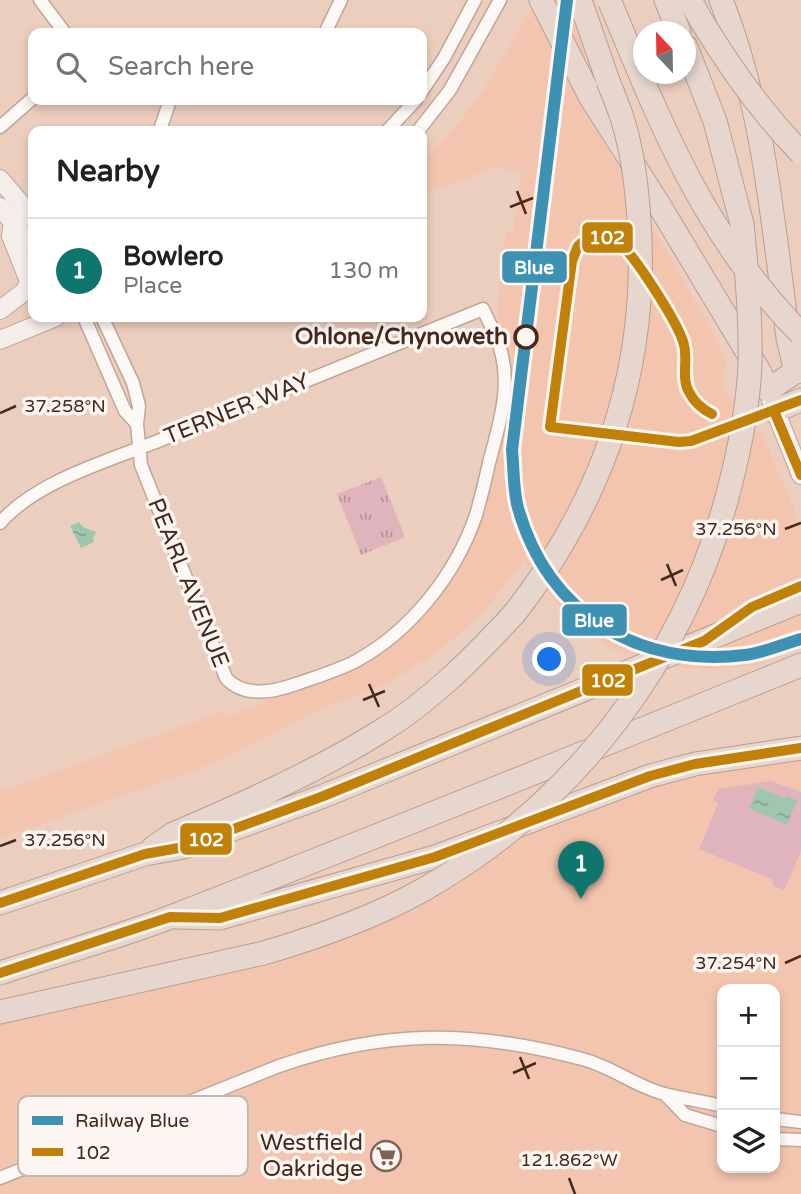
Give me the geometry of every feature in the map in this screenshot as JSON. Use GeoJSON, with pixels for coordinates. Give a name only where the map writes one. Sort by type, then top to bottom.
{"type":"FeatureCollection","features":[{"type":"Feature","properties":{"kind":"highway"},"geometry":{"type":"LineString","coordinates":[[541,0],[599,111],[760,373],[771,401]]}},
{"type":"Feature","properties":{"kind":"highway"},"geometry":{"type":"LineString","coordinates":[[145,854],[173,834],[330,760],[380,733],[420,704],[461,669],[514,614],[558,553],[593,485],[620,413],[637,330],[641,245],[633,166],[624,121],[580,0]]}},
{"type":"Feature","properties":{"kind":"highway"},"geometry":{"type":"LineString","coordinates":[[609,0],[667,137],[713,224],[750,276],[801,334]]}},
{"type":"Feature","properties":{"kind":"highway"},"geometry":{"type":"LineString","coordinates":[[666,0],[675,21]]}},
{"type":"Feature","properties":{"kind":"highway"},"geometry":{"type":"LineString","coordinates":[[690,0],[719,51],[745,88],[801,153]]}},
{"type":"Feature","properties":{"kind":"highway"},"geometry":{"type":"LineString","coordinates":[[721,0],[743,62],[759,125],[788,338],[799,377],[771,401]]}},
{"type":"Feature","properties":{"kind":"highway"},"geometry":{"type":"LineString","coordinates":[[0,1012],[264,953],[333,931],[419,892],[490,846],[562,785],[595,749],[647,679],[673,636],[707,563],[719,530],[739,452],[750,368],[742,224],[715,121],[696,74]]}},
{"type":"Feature","properties":{"kind":"highway"},"geometry":{"type":"LineString","coordinates":[[771,401],[801,400]]}},
{"type":"Feature","properties":{"kind":"highway"},"geometry":{"type":"LineString","coordinates":[[704,641],[752,607],[801,586]]}},
{"type":"Feature","properties":{"kind":"highway"},"geometry":{"type":"LineString","coordinates":[[0,903],[145,854],[184,847],[321,797],[801,601]]}},
{"type":"Feature","properties":{"kind":"highway"},"geometry":{"type":"LineString","coordinates":[[0,973],[170,917],[801,665]]}},
{"type":"Feature","properties":{"kind":"highway"},"geometry":{"type":"LineString","coordinates":[[170,917],[220,918],[286,901],[435,857],[650,776],[695,764],[801,748]]}},
{"type":"Feature","properties":{"kind":"street"},"geometry":{"type":"LineString","coordinates":[[40,0],[61,28]]}},
{"type":"Feature","properties":{"kind":"street"},"geometry":{"type":"LineString","coordinates":[[327,28],[341,0]]}},
{"type":"Feature","properties":{"kind":"street"},"geometry":{"type":"LineString","coordinates":[[427,84],[475,0]]}},
{"type":"Feature","properties":{"kind":"street"},"geometry":{"type":"LineString","coordinates":[[422,126],[450,90],[500,0]]}},
{"type":"Feature","properties":{"kind":"street"},"geometry":{"type":"LineString","coordinates":[[0,127],[28,102]]}},
{"type":"Feature","properties":{"kind":"street"},"geometry":{"type":"LineString","coordinates":[[161,126],[168,105]]}},
{"type":"Feature","properties":{"kind":"street"},"geometry":{"type":"LineString","coordinates":[[392,126],[411,105]]}},
{"type":"Feature","properties":{"kind":"street"},"geometry":{"type":"LineString","coordinates":[[0,178],[28,212]]}},
{"type":"Feature","properties":{"kind":"street"},"geometry":{"type":"LineString","coordinates":[[0,207],[28,240]]}},
{"type":"Feature","properties":{"kind":"street"},"geometry":{"type":"LineString","coordinates":[[13,221],[11,236],[28,278]]}},
{"type":"Feature","properties":{"kind":"street"},"geometry":{"type":"LineString","coordinates":[[0,312],[25,291],[28,284]]}},
{"type":"Feature","properties":{"kind":"street"},"geometry":{"type":"LineString","coordinates":[[0,312],[28,301]]}},
{"type":"Feature","properties":{"kind":"street","name":"PEARL AVENUE"},"geometry":{"type":"LineString","coordinates":[[104,322],[132,383],[139,406],[137,424],[141,465],[226,678],[240,690],[250,691],[289,687],[330,673],[374,650],[410,620],[436,589],[462,547],[476,515],[503,412],[505,392],[500,347],[483,309]]}},
{"type":"Feature","properties":{"kind":"street","name":"TERNER WAY"},"geometry":{"type":"LineString","coordinates":[[0,523],[10,512],[42,489],[483,309]]}},
{"type":"Feature","properties":{"kind":"street"},"geometry":{"type":"LineString","coordinates":[[0,340],[44,322]]}},
{"type":"Feature","properties":{"kind":"street"},"geometry":{"type":"LineString","coordinates":[[85,322],[125,411],[137,424]]}},
{"type":"Feature","properties":{"kind":"street"},"geometry":{"type":"LineString","coordinates":[[771,401],[801,475]]}},
{"type":"Feature","properties":{"kind":"street"},"geometry":{"type":"LineString","coordinates":[[204,1096],[279,1066],[323,1052],[373,1041],[416,1037],[504,1041],[585,1059],[664,1094],[717,1105]]}},
{"type":"Feature","properties":{"kind":"street"},"geometry":{"type":"LineString","coordinates":[[664,1094],[685,1115],[717,1125]]}},
{"type":"Feature","properties":{"kind":"street"},"geometry":{"type":"LineString","coordinates":[[780,1120],[801,1122]]}},
{"type":"Feature","properties":{"kind":"street"},"geometry":{"type":"LineString","coordinates":[[780,1139],[801,1140]]}},
{"type":"Feature","properties":{"kind":"street"},"geometry":{"type":"LineString","coordinates":[[0,1178],[18,1171]]}},
{"type":"Feature","properties":{"kind":"shaded area"},"geometry":{"type":"Polygon","coordinates":[[[537,0],[591,0],[580,101],[714,333],[726,363],[723,389],[762,433],[801,525],[801,647],[757,665],[716,669],[685,668],[643,660],[611,649],[581,629],[551,597],[525,561],[479,616],[444,647],[389,683],[316,711],[217,762],[0,839],[0,792],[224,711],[227,717],[265,702],[264,698],[344,673],[439,595],[506,422],[514,384],[497,328],[506,233],[513,233],[521,172],[496,167],[427,194],[427,158],[477,101],[537,0]]]}},
{"type":"Feature","properties":{"kind":"shaded area"},"geometry":{"type":"Polygon","coordinates":[[[801,748],[801,1194],[0,1194],[0,1010],[268,966],[413,911],[456,886],[526,836],[650,776],[801,748]]]}},
{"type":"Feature","properties":{"kind":"green space"},"geometry":{"type":"Polygon","coordinates":[[[381,477],[405,537],[361,555],[337,494],[381,477]]]}},
{"type":"Feature","properties":{"kind":"green space"},"geometry":{"type":"Polygon","coordinates":[[[771,781],[801,792],[801,851],[784,891],[774,886],[771,879],[699,849],[718,803],[713,800],[718,789],[771,781]]]}},
{"type":"Feature","properties":{"kind":"water"},"geometry":{"type":"Polygon","coordinates":[[[79,522],[83,527],[96,532],[94,542],[81,548],[70,526],[79,522]]]}},
{"type":"Feature","properties":{"kind":"water"},"geometry":{"type":"Polygon","coordinates":[[[758,787],[785,799],[787,796],[797,800],[787,825],[749,808],[758,787]]]}},
{"type":"Feature","properties":{"kind":"rail line","name":"Blue"},"geometry":{"type":"LineString","coordinates":[[567,0],[512,450],[518,508],[532,545],[551,578],[575,605],[603,626],[634,642],[669,652],[706,657],[752,654],[801,639]]}},
{"type":"Feature","properties":{"kind":"transit line","name":"102"},"geometry":{"type":"LineString","coordinates":[[550,427],[572,261],[578,246],[597,237],[608,237],[617,241],[634,259],[655,290],[681,336],[684,345],[685,381],[689,392],[699,405],[712,414]]}},
{"type":"Feature","properties":{"kind":"transit line","name":"102"},"geometry":{"type":"LineString","coordinates":[[550,427],[679,442],[691,441],[801,400]]}},
{"type":"Feature","properties":{"kind":"transit line","name":"102"},"geometry":{"type":"LineString","coordinates":[[774,411],[801,475]]}},
{"type":"Feature","properties":{"kind":"transit line","name":"102"},"geometry":{"type":"LineString","coordinates":[[0,903],[145,854],[184,847],[321,797],[704,641],[752,607],[801,586]]}},
{"type":"Feature","properties":{"kind":"transit line","name":"102"},"geometry":{"type":"LineString","coordinates":[[0,973],[170,917],[220,918],[435,857],[650,776],[695,764],[801,748]]}},
{"type":"Feature","properties":{"kind":"place","name":"Ohlone/Chynoweth"},"geometry":{"type":"Point","coordinates":[526,337]}},
{"type":"Feature","properties":{"kind":"place","name":"Bowlero"},"geometry":{"type":"Point","coordinates":[581,899]}},
{"type":"Feature","properties":{"kind":"place","name":"Westfield Oakridge"},"geometry":{"type":"Point","coordinates":[386,1156]}}]}
